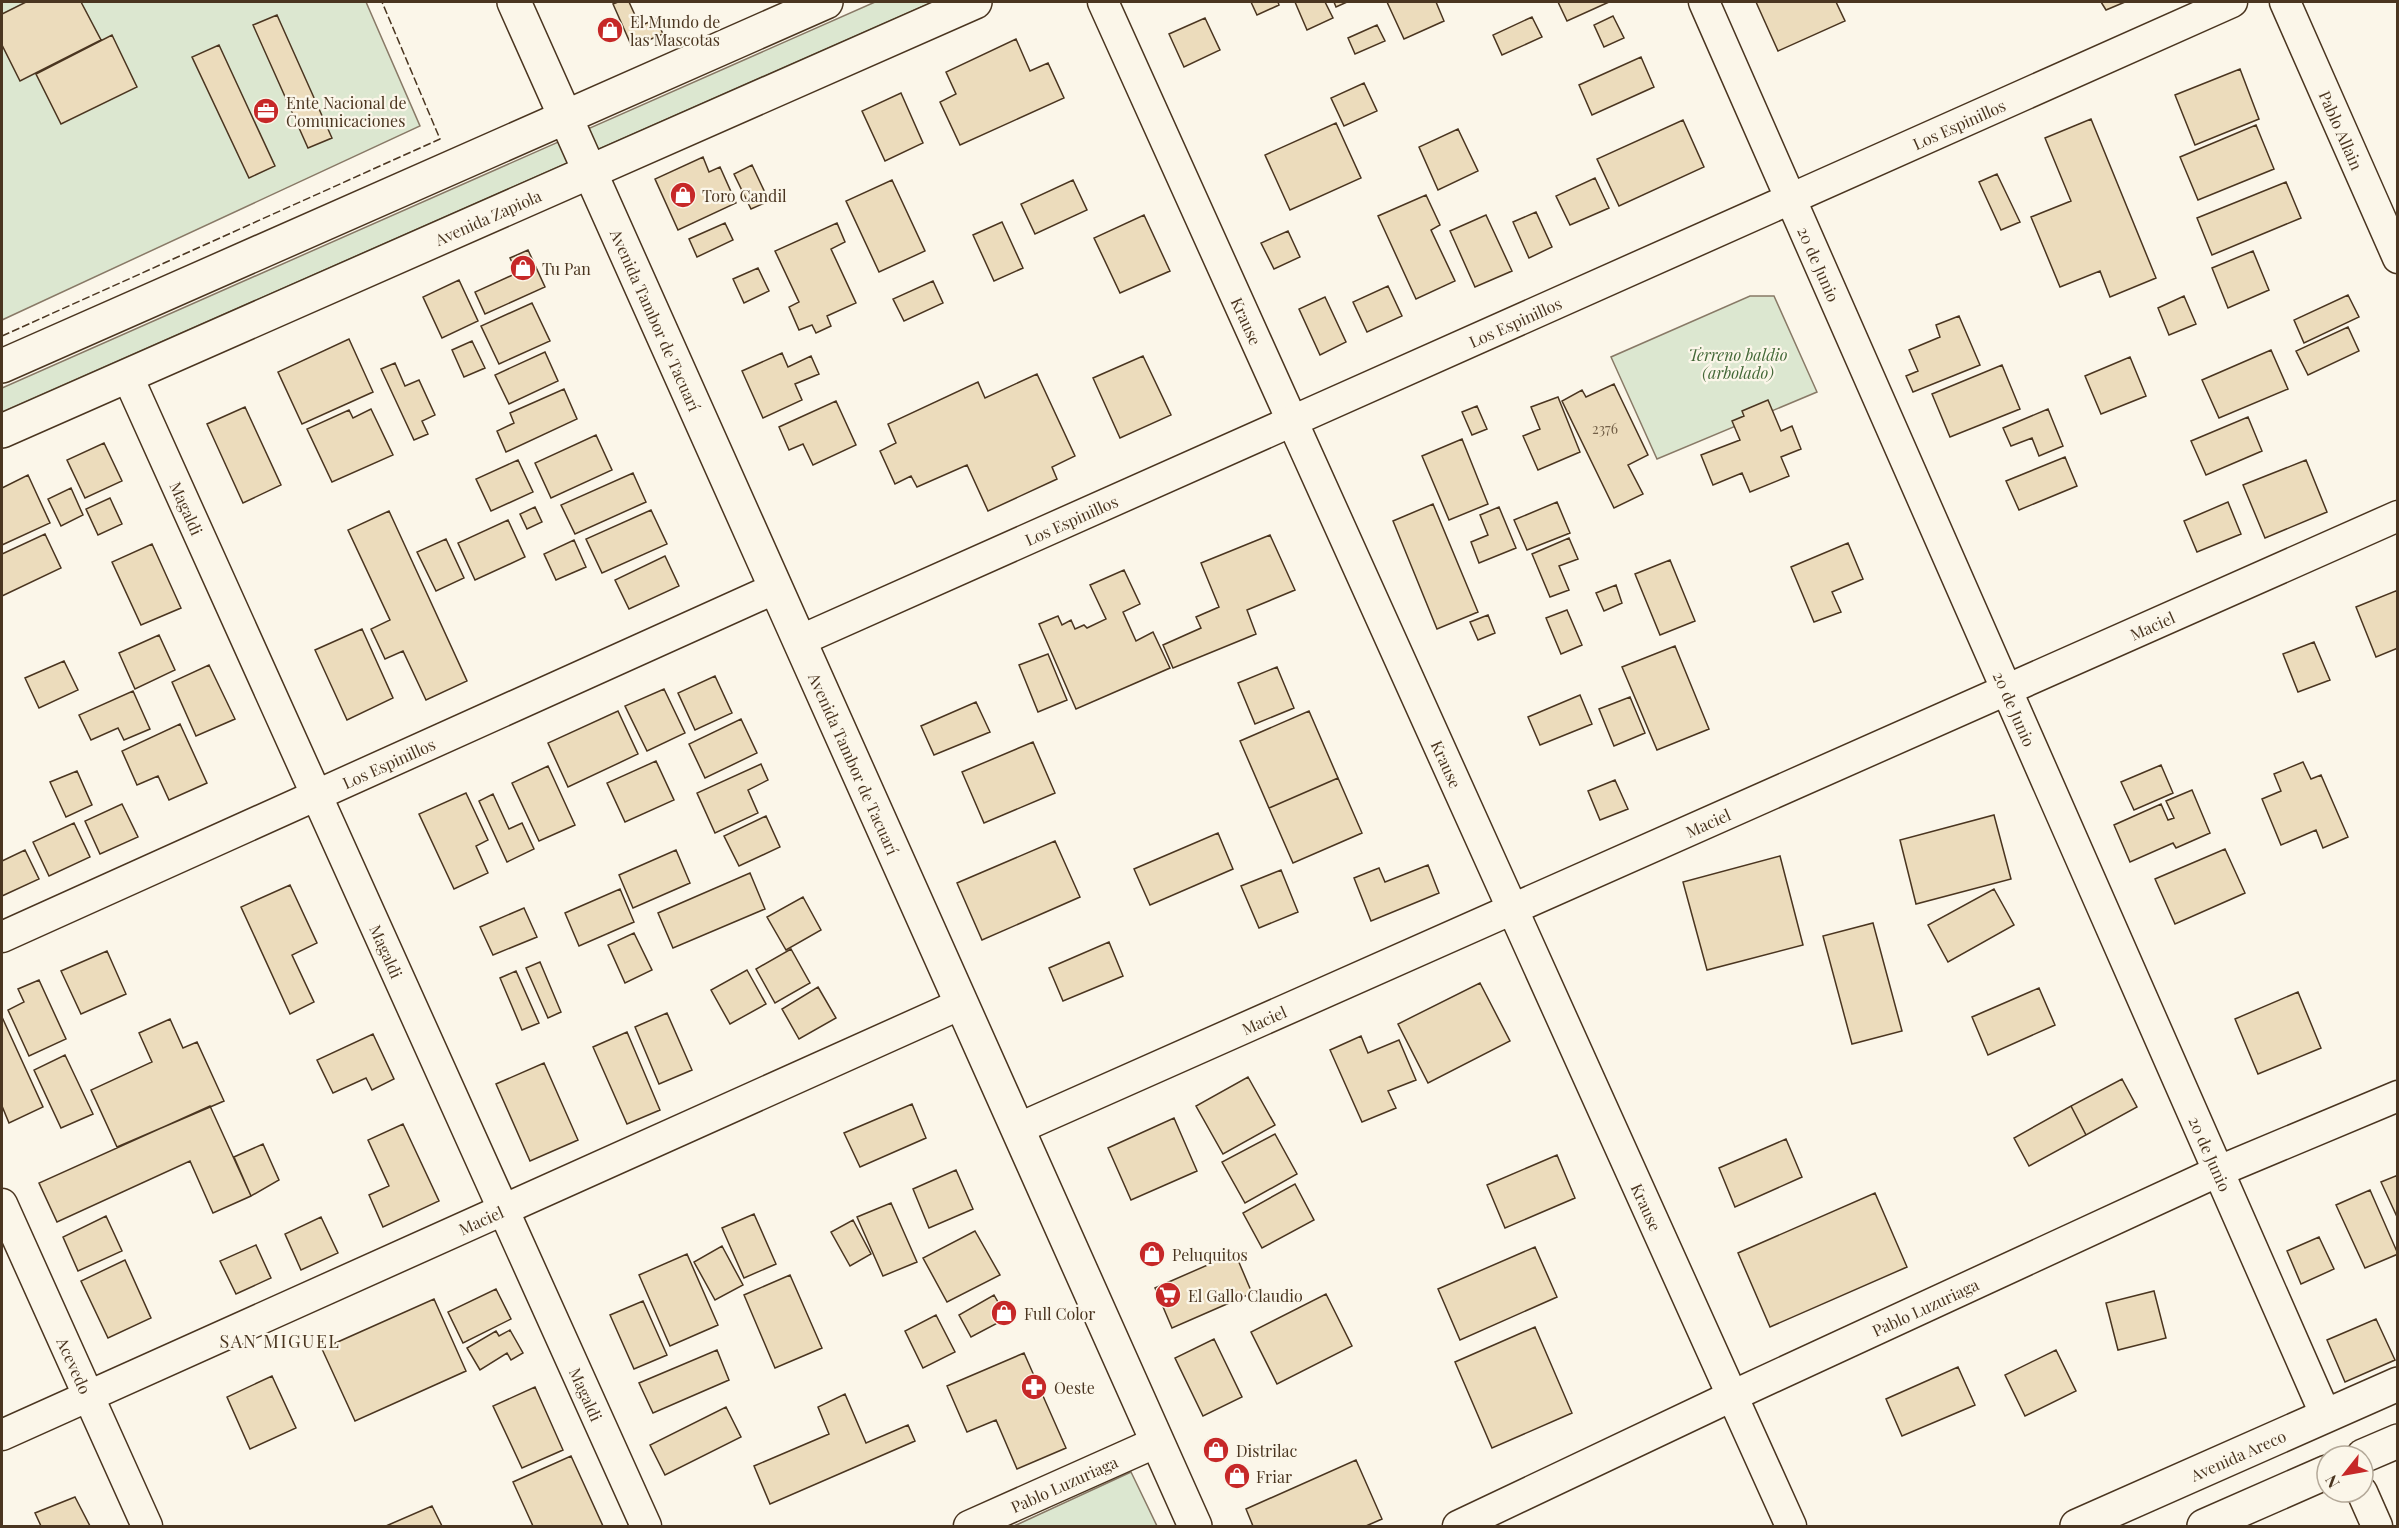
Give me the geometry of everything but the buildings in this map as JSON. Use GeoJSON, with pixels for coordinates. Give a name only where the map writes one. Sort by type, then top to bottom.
{"type":"FeatureCollection","features":[{"type":"Feature","properties":{"kind":"main road","name":"Avenida Tambor de Tacuarí"},"geometry":{"type":"LineString","coordinates":[[514,2],[1195,1527]]}},
{"type":"Feature","properties":{"kind":"main road"},"geometry":{"type":"LineString","coordinates":[[2,366],[826,2]]}},
{"type":"Feature","properties":{"kind":"main road","name":"Avenida Zapiola"},"geometry":{"type":"LineString","coordinates":[[2,431],[589,170],[975,2]]}},
{"type":"Feature","properties":{"kind":"main road","name":"Avenida Areco"},"geometry":{"type":"LineString","coordinates":[[2077,1527],[2397,1384]]}},
{"type":"Feature","properties":{"kind":"main road"},"geometry":{"type":"LineString","coordinates":[[2375,1451],[2397,1441]]}},
{"type":"Feature","properties":{"kind":"main road"},"geometry":{"type":"LineString","coordinates":[[2204,1527],[2315,1477]]}},
{"type":"Feature","properties":{"kind":"street","name":"Krause"},"geometry":{"type":"LineString","coordinates":[[1103,2],[1791,1527]]}},
{"type":"Feature","properties":{"kind":"street","name":"20 de Junio"},"geometry":{"type":"LineString","coordinates":[[1704,2],[2326,1416]]}},
{"type":"Feature","properties":{"kind":"street","name":"Los Espinillos"},"geometry":{"type":"LineString","coordinates":[[799,641],[2232,2]]}},
{"type":"Feature","properties":{"kind":"street","name":"Pablo Allain"},"geometry":{"type":"LineString","coordinates":[[2284,2],[2397,258]]}},
{"type":"Feature","properties":{"kind":"street","name":"Magaldi"},"geometry":{"type":"LineString","coordinates":[[127,375],[646,1527]]}},
{"type":"Feature","properties":{"kind":"street","name":"Maciel"},"geometry":{"type":"LineString","coordinates":[[1017,1129],[2397,516]]}},
{"type":"Feature","properties":{"kind":"street","name":"Los Espinillos"},"geometry":{"type":"LineString","coordinates":[[2,937],[776,588]]}},
{"type":"Feature","properties":{"kind":"street","name":"Maciel"},"geometry":{"type":"LineString","coordinates":[[2,1435],[961,1004]]}},
{"type":"Feature","properties":{"kind":"street","name":"Pablo Luzuriaga"},"geometry":{"type":"LineString","coordinates":[[1458,1527],[1732,1396],[2219,1171],[2397,1096]]}},
{"type":"Feature","properties":{"kind":"street","name":"Acevedo"},"geometry":{"type":"LineString","coordinates":[[2,1204],[147,1527]]}},
{"type":"Feature","properties":{"kind":"street","name":"Pablo Luzuriaga"},"geometry":{"type":"LineString","coordinates":[[969,1527],[1157,1442]]}},
{"type":"Feature","properties":{"kind":"street"},"geometry":{"type":"LineString","coordinates":[[2367,1504],[2377,1527]]}},
{"type":"Feature","properties":{"kind":"green space"},"geometry":{"type":"Polygon","coordinates":[[[2,2],[366,2],[420,126],[2,320],[2,2]]]}},
{"type":"Feature","properties":{"kind":"green space"},"geometry":{"type":"Polygon","coordinates":[[[875,2],[933,2],[2,412],[2,388],[875,2]]]}},
{"type":"Feature","properties":{"kind":"green space","name":"Terreno baldio (arbolado)"},"geometry":{"type":"Polygon","coordinates":[[[1750,296],[1774,296],[1817,392],[1657,459],[1611,357],[1750,296]]]}},
{"type":"Feature","properties":{"kind":"green space"},"geometry":{"type":"Polygon","coordinates":[[[1131,1472],[1157,1526],[1014,1526],[1131,1472]]]}},
{"type":"Feature","properties":{"kind":"fence"},"geometry":{"type":"LineString","coordinates":[[2,336],[440,139],[382,2]]}},
{"type":"Feature","properties":{"kind":"place","name":"El Mundo de las Mascotas"},"geometry":{"type":"Point","coordinates":[610,30]}},
{"type":"Feature","properties":{"kind":"place","name":"Ente Nacional de Comunicaciones"},"geometry":{"type":"Point","coordinates":[266,111]}},
{"type":"Feature","properties":{"kind":"place","name":"Toro Candil"},"geometry":{"type":"Point","coordinates":[683,195]}},
{"type":"Feature","properties":{"kind":"place","name":"Tu Pan"},"geometry":{"type":"Point","coordinates":[523,268]}},
{"type":"Feature","properties":{"kind":"place","name":"Peluquitos"},"geometry":{"type":"Point","coordinates":[1152,1254]}},
{"type":"Feature","properties":{"kind":"place","name":"El Gallo Claudio"},"geometry":{"type":"Point","coordinates":[1168,1295]}},
{"type":"Feature","properties":{"kind":"place","name":"Full Color"},"geometry":{"type":"Point","coordinates":[1004,1313]}},
{"type":"Feature","properties":{"kind":"place","name":"Oeste"},"geometry":{"type":"Point","coordinates":[1034,1387]}},
{"type":"Feature","properties":{"kind":"place","name":"Distrilac"},"geometry":{"type":"Point","coordinates":[1216,1450]}},
{"type":"Feature","properties":{"kind":"place","name":"Friar"},"geometry":{"type":"Point","coordinates":[1237,1476]}},
{"type":"Feature","properties":{"kind":"district","name":"SAN MIGUEL"},"geometry":{"type":"Point","coordinates":[280,1341]}}]}
